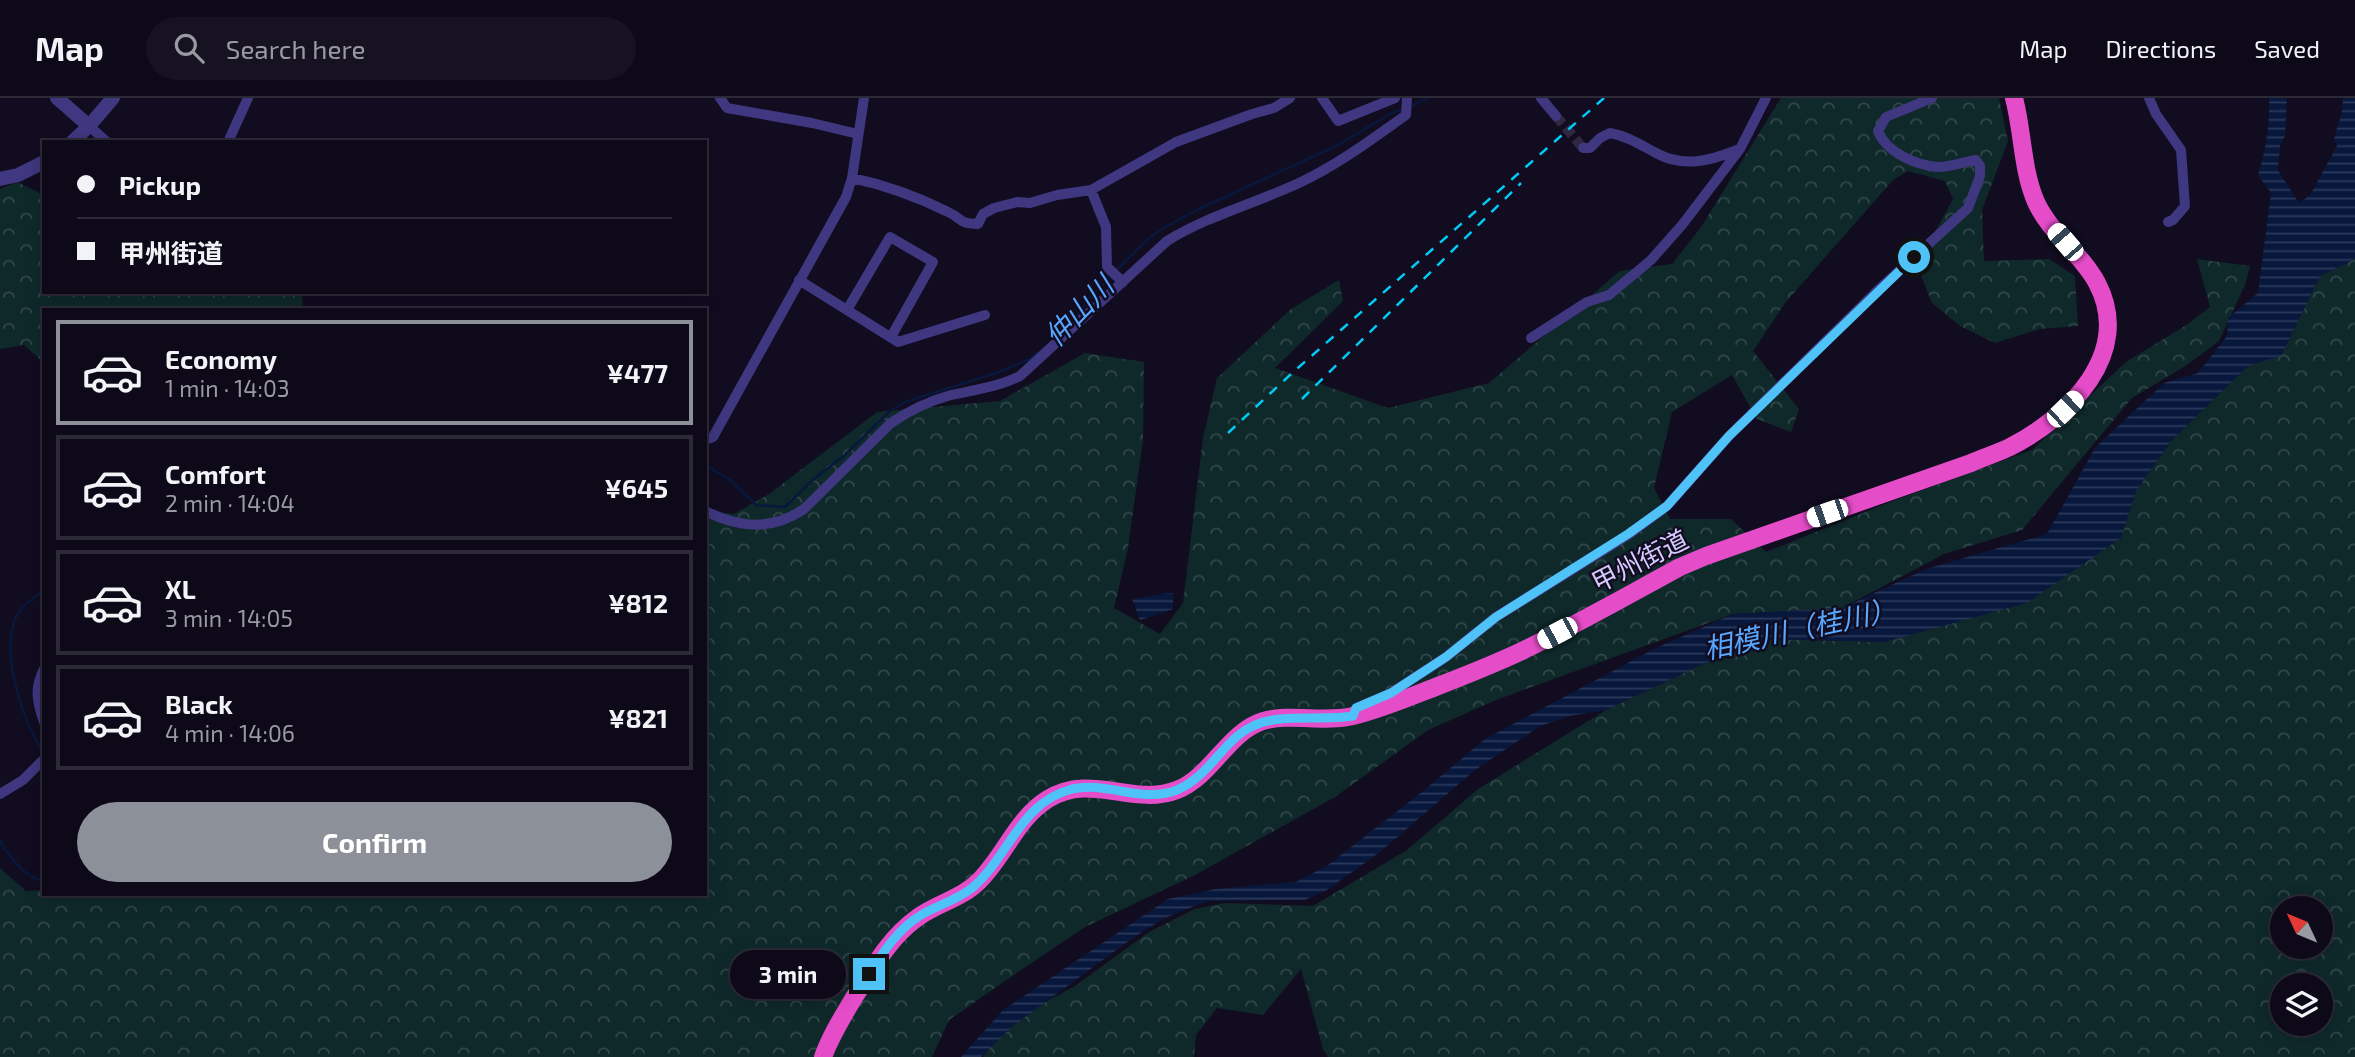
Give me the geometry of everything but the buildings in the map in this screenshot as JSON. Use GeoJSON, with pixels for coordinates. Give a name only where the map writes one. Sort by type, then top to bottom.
{"type":"FeatureCollection","features":[{"type":"Feature","properties":{"kind":"highway","name":"甲州街道"},"geometry":{"type":"LineString","coordinates":[[823,1057],[835,1029],[897,935],[921,915],[972,888],[1022,823],[1048,799],[1074,789],[1092,787],[1141,795],[1166,793],[1202,775],[1241,733],[1263,721],[1334,719],[1395,703],[1532,646],[1680,567],[1971,463],[2010,447],[2054,419],[2091,379],[2107,344],[2109,316],[2101,290],[2090,272],[2052,228],[2037,204],[2029,181],[2014,98]]}},
{"type":"Feature","properties":{"kind":"street"},"geometry":{"type":"LineString","coordinates":[[57,98],[105,140]]}},
{"type":"Feature","properties":{"kind":"street"},"geometry":{"type":"LineString","coordinates":[[74,140],[113,98]]}},
{"type":"Feature","properties":{"kind":"street"},"geometry":{"type":"LineString","coordinates":[[229,140],[248,98]]}},
{"type":"Feature","properties":{"kind":"street"},"geometry":{"type":"LineString","coordinates":[[720,98],[726,108],[858,134]]}},
{"type":"Feature","properties":{"kind":"street"},"geometry":{"type":"LineString","coordinates":[[707,439],[713,436],[846,197],[852,178],[864,98]]}},
{"type":"Feature","properties":{"kind":"street"},"geometry":{"type":"LineString","coordinates":[[852,178],[878,184],[939,208],[951,213],[962,223],[978,224],[983,214],[993,208],[1017,202],[1030,204],[1057,195],[1091,190],[1176,142],[1278,106],[1290,98]]}},
{"type":"Feature","properties":{"kind":"street"},"geometry":{"type":"LineString","coordinates":[[1322,98],[1338,121],[1372,102],[1395,98]]}},
{"type":"Feature","properties":{"kind":"street"},"geometry":{"type":"LineString","coordinates":[[707,511],[727,522],[754,526],[788,520],[804,509],[891,423],[907,412],[947,396],[994,386],[1020,376],[1158,248],[1186,229],[1324,171],[1406,115],[1407,98]]}},
{"type":"Feature","properties":{"kind":"street"},"geometry":{"type":"LineString","coordinates":[[1541,98],[1556,116]]}},
{"type":"Feature","properties":{"kind":"street"},"geometry":{"type":"LineString","coordinates":[[1531,338],[1587,302],[1609,295],[1651,260],[1682,225],[1740,149],[1766,98]]}},
{"type":"Feature","properties":{"kind":"street"},"geometry":{"type":"LineString","coordinates":[[1353,716],[1356,708],[1391,693],[1446,657],[1496,617],[1628,534],[1667,506],[1729,436],[1878,290],[1968,208],[1980,176],[1980,166],[1976,160],[1938,167],[1913,161],[1882,142],[1878,131],[1886,117],[1932,98]]}},
{"type":"Feature","properties":{"kind":"street"},"geometry":{"type":"LineString","coordinates":[[2149,98],[2156,114],[2181,150],[2185,206],[2168,222]]}},
{"type":"Feature","properties":{"kind":"street"},"geometry":{"type":"LineString","coordinates":[[1583,148],[1590,149],[1600,138],[1610,133],[1677,161],[1706,161],[1740,149]]}},
{"type":"Feature","properties":{"kind":"street"},"geometry":{"type":"LineString","coordinates":[[0,179],[42,163]]}},
{"type":"Feature","properties":{"kind":"street"},"geometry":{"type":"LineString","coordinates":[[1091,190],[1106,228],[1107,267],[1123,282]]}},
{"type":"Feature","properties":{"kind":"street"},"geometry":{"type":"LineString","coordinates":[[847,310],[890,237],[933,262],[891,337]]}},
{"type":"Feature","properties":{"kind":"street"},"geometry":{"type":"LineString","coordinates":[[799,280],[898,342],[985,315]]}},
{"type":"Feature","properties":{"kind":"street"},"geometry":{"type":"LineString","coordinates":[[42,674],[37,685],[36,699],[42,716]]}},
{"type":"Feature","properties":{"kind":"street"},"geometry":{"type":"LineString","coordinates":[[0,794],[23,780],[42,761]]}},
{"type":"Feature","properties":{"kind":"green space"},"geometry":{"type":"Polygon","coordinates":[[[1781,98],[1999,98],[2008,141],[1982,210],[1984,261],[2049,259],[2075,276],[2078,326],[2040,329],[1995,343],[1960,326],[1932,303],[1917,265],[1953,199],[1945,181],[1908,171],[1893,180],[1785,303],[1753,351],[1799,409],[1791,432],[1757,419],[1732,375],[1672,412],[1654,488],[1670,519],[1731,519],[1766,552],[1890,502],[2032,450],[2126,362],[2188,324],[2210,307],[2197,259],[2250,266],[2245,285],[2219,341],[2187,365],[2132,398],[2022,530],[1944,554],[1842,608],[1733,614],[1496,700],[1428,730],[1335,797],[1195,875],[1085,927],[949,1020],[932,1057],[0,1057],[0,868],[26,891],[42,890],[42,896],[707,896],[707,510],[734,514],[769,494],[877,412],[1000,401],[1085,353],[1144,362],[1143,440],[1128,548],[1114,608],[1160,634],[1183,603],[1203,438],[1217,378],[1291,309],[1339,280],[1343,301],[1275,368],[1388,408],[1489,383],[1620,271],[1672,264],[1701,227],[1781,98]]]}},
{"type":"Feature","properties":{"kind":"green space"},"geometry":{"type":"Polygon","coordinates":[[[17,182],[42,194],[42,294],[302,294],[303,308],[42,308],[42,361],[24,345],[0,349],[0,189],[17,182]]]}},
{"type":"Feature","properties":{"kind":"green space"},"geometry":{"type":"Polygon","coordinates":[[[2355,259],[2355,1057],[1328,1057],[1323,1049],[1301,969],[1263,1015],[1217,1008],[1196,1035],[1194,1057],[983,1057],[1010,1021],[1075,986],[1149,932],[1195,909],[1225,903],[1313,906],[1407,850],[1478,789],[1606,710],[1703,664],[1772,639],[1885,642],[2120,539],[2136,491],[2171,441],[2248,366],[2282,353],[2320,276],[2355,259]]]}},
{"type":"Feature","properties":{"kind":"water","name":"相模川（桂川）"},"geometry":{"type":"Polygon","coordinates":[[[2269,98],[2287,98],[2285,136],[2280,145],[2278,170],[2296,199],[2301,202],[2310,195],[2337,146],[2334,139],[2343,98],[2355,98],[2355,259],[2320,276],[2281,356],[2248,366],[2171,441],[2136,491],[2121,538],[2027,603],[1885,642],[1772,639],[1703,664],[1606,710],[1570,716],[1540,726],[1475,770],[1380,852],[1327,890],[1305,900],[1207,901],[1165,918],[1134,937],[1013,1026],[981,1057],[961,1057],[1003,1010],[1168,899],[1216,889],[1296,882],[1328,865],[1485,739],[1656,648],[1733,614],[1842,608],[1926,569],[2047,534],[2095,448],[2164,383],[2198,373],[2227,336],[2228,318],[2258,293],[2271,193],[2258,175],[2267,137],[2269,98]]]}},
{"type":"Feature","properties":{"kind":"water"},"geometry":{"type":"Polygon","coordinates":[[[1173,593],[1173,609],[1140,620],[1132,599],[1173,593]]]}},
{"type":"Feature","properties":{"kind":"waterway","name":"仲山川"},"geometry":{"type":"LineString","coordinates":[[1410,107],[1427,98]]}},
{"type":"Feature","properties":{"kind":"waterway","name":"仲山川"},"geometry":{"type":"LineString","coordinates":[[1116,270],[1163,228],[1338,145],[1390,114],[1404,109]]}},
{"type":"Feature","properties":{"kind":"waterway","name":"仲山川"},"geometry":{"type":"LineString","coordinates":[[1073,321],[1088,300],[1112,275]]}},
{"type":"Feature","properties":{"kind":"waterway","name":"仲山川"},"geometry":{"type":"LineString","coordinates":[[707,466],[729,479],[756,505],[785,507],[815,478],[844,456],[890,411],[905,402],[1002,371],[1030,359],[1037,353]]}},
{"type":"Feature","properties":{"kind":"waterway","name":"仲山川"},"geometry":{"type":"LineString","coordinates":[[42,592],[28,602],[16,617],[11,649],[16,687],[29,724],[42,750]]}},
{"type":"Feature","properties":{"kind":"waterway","name":"仲山川"},"geometry":{"type":"LineString","coordinates":[[0,841],[13,860],[31,876],[42,880]]}},
{"type":"Feature","properties":{"kind":"tunnel"},"geometry":{"type":"LineString","coordinates":[[1556,116],[1583,148]]}},
{"type":"Feature","properties":{"kind":"railway"},"geometry":{"type":"LineString","coordinates":[[1228,433],[1291,374],[1604,98]]}},
{"type":"Feature","properties":{"kind":"railway"},"geometry":{"type":"LineString","coordinates":[[1302,399],[1521,183]]}},
{"type":"Feature","properties":{"kind":"route"},"geometry":{"type":"LineString","coordinates":[[869,974],[884,951],[908,925],[921,915],[972,888],[1022,823],[1048,799],[1074,789],[1092,787],[1141,795],[1166,793],[1179,789],[1202,775],[1241,733],[1263,721],[1353,716],[1356,708],[1391,693],[1446,657],[1496,617],[1628,534],[1667,506],[1729,436],[1914,257]]}}]}
